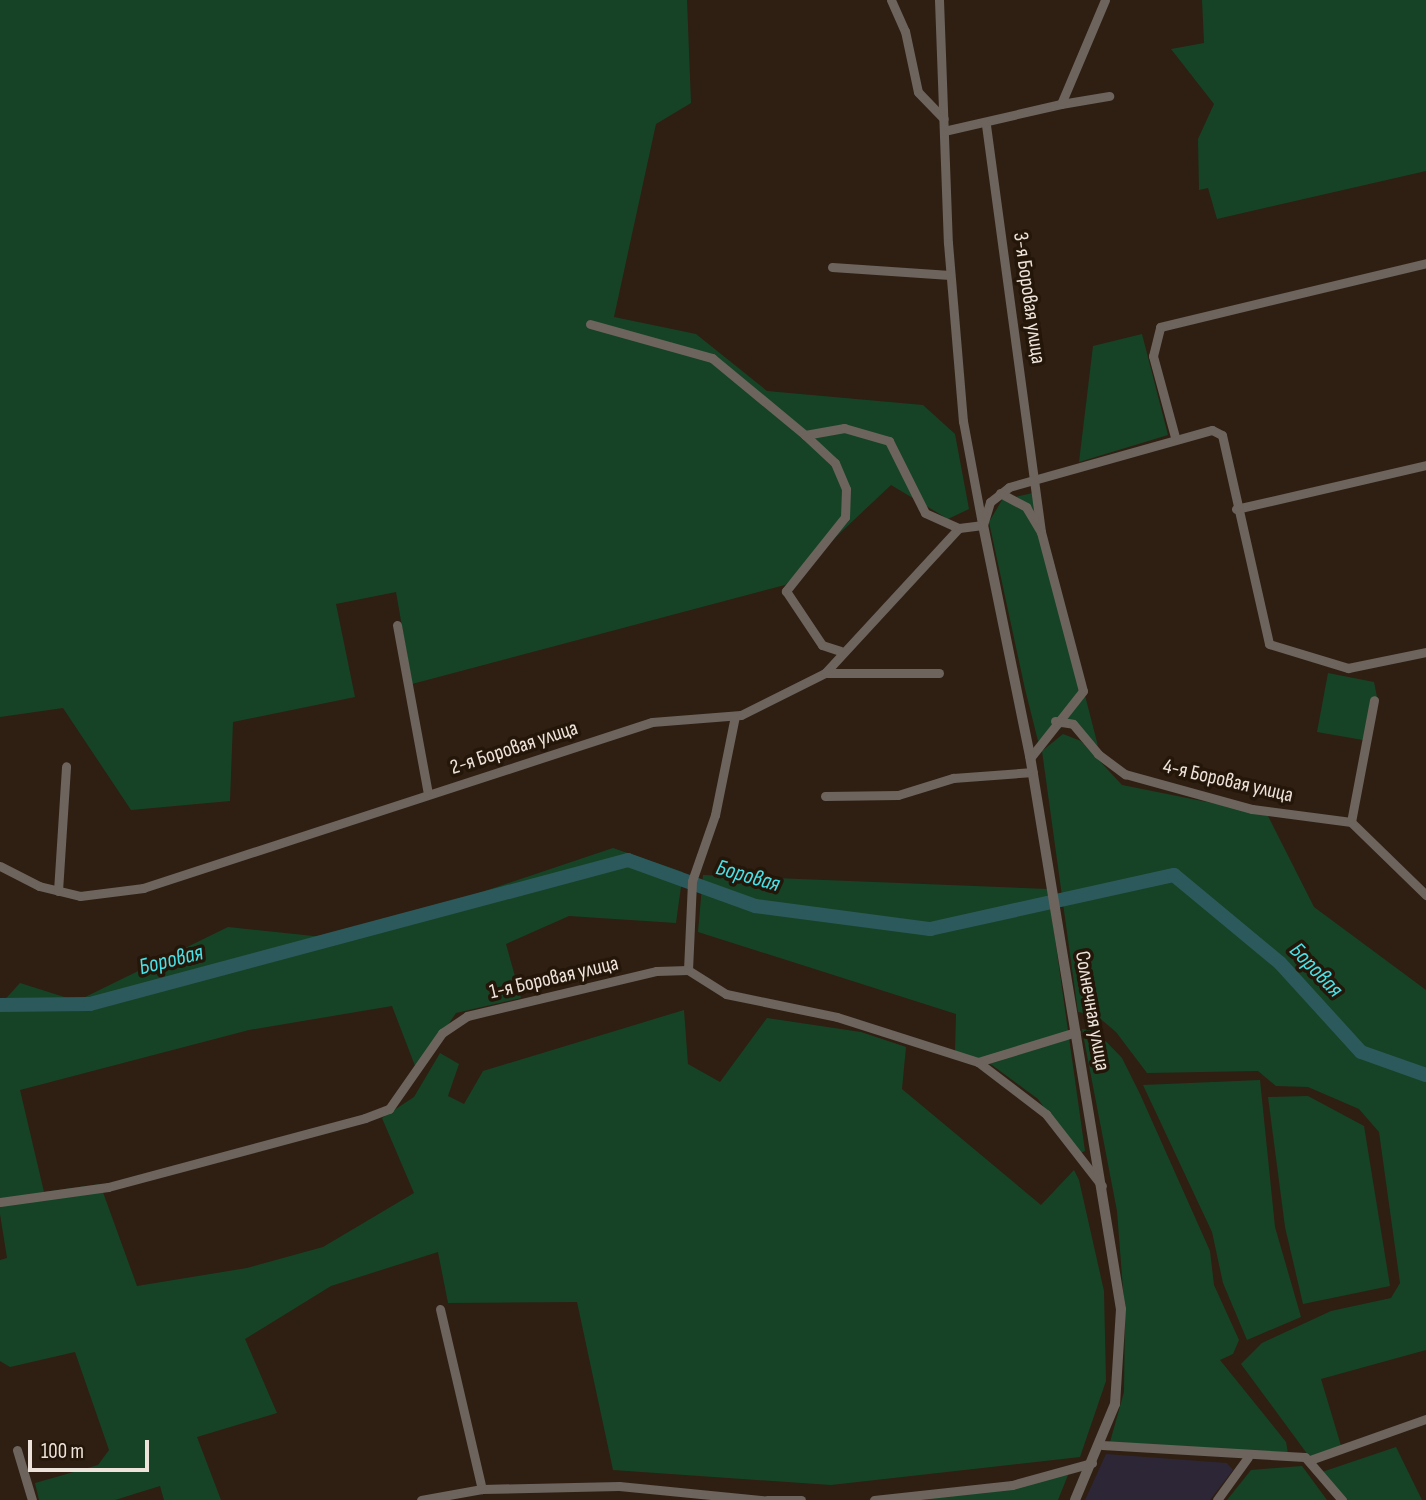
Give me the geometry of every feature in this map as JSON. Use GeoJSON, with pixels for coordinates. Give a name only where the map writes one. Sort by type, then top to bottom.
{"type":"FeatureCollection","features":[{"type":"Feature","properties":{"kind":"street"},"geometry":{"type":"LineString","coordinates":[[891,0],[905,31],[918,92],[944,119]]}},
{"type":"Feature","properties":{"kind":"street"},"geometry":{"type":"LineString","coordinates":[[940,0],[950,275],[963,421],[983,525]]}},
{"type":"Feature","properties":{"kind":"street"},"geometry":{"type":"LineString","coordinates":[[1061,104],[1105,0]]}},
{"type":"Feature","properties":{"kind":"street"},"geometry":{"type":"LineString","coordinates":[[944,131],[986,125],[1061,104],[1109,96]]}},
{"type":"Feature","properties":{"kind":"street","name":"3-я Боровая улица"},"geometry":{"type":"LineString","coordinates":[[986,125],[1038,475],[1041,532]]}},
{"type":"Feature","properties":{"kind":"street"},"geometry":{"type":"LineString","coordinates":[[1175,436],[1153,356],[1160,327],[1426,263]]}},
{"type":"Feature","properties":{"kind":"street"},"geometry":{"type":"LineString","coordinates":[[832,267],[950,275]]}},
{"type":"Feature","properties":{"kind":"street"},"geometry":{"type":"LineString","coordinates":[[590,324],[712,358],[835,463],[846,489],[845,517],[786,591],[822,645],[840,651]]}},
{"type":"Feature","properties":{"kind":"street"},"geometry":{"type":"LineString","coordinates":[[805,435],[844,428],[889,441],[925,513],[959,528],[983,525]]}},
{"type":"Feature","properties":{"kind":"street"},"geometry":{"type":"LineString","coordinates":[[983,525],[1000,493],[1038,475],[1175,436],[1222,435],[1236,509],[1269,644],[1348,668],[1426,653]]}},
{"type":"Feature","properties":{"kind":"street"},"geometry":{"type":"LineString","coordinates":[[1236,509],[1426,465]]}},
{"type":"Feature","properties":{"kind":"street"},"geometry":{"type":"LineString","coordinates":[[1000,493],[1026,507],[1041,532],[1083,691],[1055,721],[1030,758]]}},
{"type":"Feature","properties":{"kind":"street","name":"Солнечная улица"},"geometry":{"type":"LineString","coordinates":[[983,525],[1033,772],[1103,1187],[1121,1344],[1115,1404],[1102,1445],[1076,1500]]}},
{"type":"Feature","properties":{"kind":"street"},"geometry":{"type":"LineString","coordinates":[[825,673],[840,651],[874,624],[959,528]]}},
{"type":"Feature","properties":{"kind":"street"},"geometry":{"type":"LineString","coordinates":[[397,625],[428,794]]}},
{"type":"Feature","properties":{"kind":"street"},"geometry":{"type":"LineString","coordinates":[[825,673],[939,673]]}},
{"type":"Feature","properties":{"kind":"street","name":"2-я Боровая улица"},"geometry":{"type":"LineString","coordinates":[[0,866],[58,891],[80,896],[144,888],[652,722],[735,716],[825,673]]}},
{"type":"Feature","properties":{"kind":"street"},"geometry":{"type":"LineString","coordinates":[[1374,700],[1351,822],[1426,895]]}},
{"type":"Feature","properties":{"kind":"street"},"geometry":{"type":"LineString","coordinates":[[735,716],[715,815],[692,881],[688,970],[726,995],[837,1017],[978,1062],[1046,1114],[1103,1187]]}},
{"type":"Feature","properties":{"kind":"street","name":"4-я Боровая улица"},"geometry":{"type":"LineString","coordinates":[[1055,721],[1073,724],[1098,754],[1125,774],[1252,809],[1351,822]]}},
{"type":"Feature","properties":{"kind":"street"},"geometry":{"type":"LineString","coordinates":[[58,891],[65,766]]}},
{"type":"Feature","properties":{"kind":"street"},"geometry":{"type":"LineString","coordinates":[[825,796],[898,795],[953,778],[1033,772]]}},
{"type":"Feature","properties":{"kind":"street","name":"1-я Боровая улица"},"geometry":{"type":"LineString","coordinates":[[0,1202],[108,1187],[377,1114],[389,1109],[442,1033],[467,1016],[656,971],[688,970]]}},
{"type":"Feature","properties":{"kind":"street"},"geometry":{"type":"LineString","coordinates":[[978,1062],[1076,1032]]}},
{"type":"Feature","properties":{"kind":"street"},"geometry":{"type":"LineString","coordinates":[[440,1309],[482,1489]]}},
{"type":"Feature","properties":{"kind":"street"},"geometry":{"type":"LineString","coordinates":[[1102,1445],[1310,1460],[1426,1419]]}},
{"type":"Feature","properties":{"kind":"street"},"geometry":{"type":"LineString","coordinates":[[17,1450],[32,1500]]}},
{"type":"Feature","properties":{"kind":"street"},"geometry":{"type":"LineString","coordinates":[[1217,1500],[1248,1457]]}},
{"type":"Feature","properties":{"kind":"street"},"geometry":{"type":"LineString","coordinates":[[1310,1460],[1342,1500]]}},
{"type":"Feature","properties":{"kind":"street"},"geometry":{"type":"LineString","coordinates":[[874,1500],[1012,1485],[1092,1463]]}},
{"type":"Feature","properties":{"kind":"street"},"geometry":{"type":"LineString","coordinates":[[424,1500],[482,1489],[619,1486],[765,1500],[801,1500]]}},
{"type":"Feature","properties":{"kind":"shaded area"},"geometry":{"type":"Polygon","coordinates":[[[1106,1454],[1227,1463],[1233,1470],[1210,1500],[1085,1500],[1106,1454]]]}},
{"type":"Feature","properties":{"kind":"green space"},"geometry":{"type":"Polygon","coordinates":[[[0,0],[687,0],[691,103],[656,124],[614,317],[696,334],[767,391],[923,405],[955,434],[969,509],[948,519],[891,485],[785,585],[412,684],[396,592],[336,604],[355,697],[233,722],[230,801],[131,810],[63,708],[0,717],[0,0]]]}},
{"type":"Feature","properties":{"kind":"green space"},"geometry":{"type":"Polygon","coordinates":[[[1202,0],[1426,0],[1426,171],[1217,219],[1208,188],[1199,190],[1198,139],[1214,104],[1171,49],[1204,43],[1202,0]]]}},
{"type":"Feature","properties":{"kind":"green space"},"geometry":{"type":"Polygon","coordinates":[[[1142,334],[1168,435],[1079,462],[1093,346],[1142,334]]]}},
{"type":"Feature","properties":{"kind":"green space"},"geometry":{"type":"Polygon","coordinates":[[[1033,493],[1098,746],[1070,723],[1038,741],[989,522],[1002,500],[1033,493]]]}},
{"type":"Feature","properties":{"kind":"green space"},"geometry":{"type":"Polygon","coordinates":[[[1328,673],[1374,682],[1377,697],[1363,740],[1317,732],[1328,673]]]}},
{"type":"Feature","properties":{"kind":"green space"},"geometry":{"type":"Polygon","coordinates":[[[1063,734],[1081,741],[1122,785],[1267,814],[1314,907],[1426,990],[1426,1350],[1321,1379],[1342,1449],[1311,1459],[1241,1364],[1262,1343],[1331,1311],[1391,1298],[1400,1283],[1379,1132],[1359,1109],[1308,1087],[1276,1086],[1258,1071],[1147,1073],[1116,1032],[1096,1015],[1078,1012],[1042,751],[1063,734]]]}},
{"type":"Feature","properties":{"kind":"green space"},"geometry":{"type":"Polygon","coordinates":[[[613,848],[683,872],[676,923],[569,916],[506,944],[521,998],[456,1013],[417,1071],[392,1006],[249,1030],[20,1090],[44,1192],[100,1184],[137,1286],[247,1268],[323,1247],[414,1193],[382,1118],[414,1097],[440,1053],[459,1064],[448,1096],[464,1104],[483,1071],[684,1010],[688,1064],[720,1082],[767,1018],[861,1032],[906,1047],[902,1089],[1041,1205],[1074,1170],[1079,1180],[1104,1291],[1106,1381],[1080,1457],[831,1485],[613,1470],[577,1302],[448,1303],[438,1252],[331,1286],[245,1339],[277,1413],[197,1437],[221,1500],[164,1500],[160,1486],[115,1500],[39,1500],[35,1483],[98,1465],[109,1450],[75,1352],[10,1367],[0,1361],[0,1260],[7,1258],[0,1214],[0,1005],[20,983],[77,1001],[228,927],[342,939],[613,848]]]}},
{"type":"Feature","properties":{"kind":"green space"},"geometry":{"type":"Polygon","coordinates":[[[703,875],[1048,889],[1085,1151],[1078,1154],[1038,1099],[992,1065],[955,1052],[956,1014],[698,932],[703,875]]]}},
{"type":"Feature","properties":{"kind":"green space"},"geometry":{"type":"Polygon","coordinates":[[[1082,1029],[1096,1031],[1122,1058],[1140,1094],[1210,1251],[1214,1285],[1239,1340],[1233,1354],[1220,1360],[1286,1442],[1288,1453],[1110,1442],[1124,1392],[1125,1315],[1117,1211],[1082,1029]]]}},
{"type":"Feature","properties":{"kind":"green space"},"geometry":{"type":"Polygon","coordinates":[[[1260,1080],[1275,1227],[1301,1317],[1247,1340],[1223,1283],[1212,1232],[1143,1085],[1260,1080]]]}},
{"type":"Feature","properties":{"kind":"green space"},"geometry":{"type":"Polygon","coordinates":[[[1308,1096],[1364,1126],[1390,1286],[1303,1304],[1285,1227],[1268,1097],[1308,1096]]]}},
{"type":"Feature","properties":{"kind":"green space"},"geometry":{"type":"Polygon","coordinates":[[[1396,1447],[1422,1500],[1344,1500],[1322,1472],[1396,1447]]]}},
{"type":"Feature","properties":{"kind":"green space"},"geometry":{"type":"Polygon","coordinates":[[[1302,1466],[1327,1500],[1227,1500],[1251,1470],[1302,1466]]]}},
{"type":"Feature","properties":{"kind":"green space"},"geometry":{"type":"Polygon","coordinates":[[[1068,1475],[1058,1500],[867,1500],[1068,1475]]]}},
{"type":"Feature","properties":{"kind":"waterway","name":"Боровая"},"geometry":{"type":"LineString","coordinates":[[0,1005],[90,1004],[628,860],[755,906],[930,929],[1174,875],[1280,963],[1361,1052],[1426,1075]]}}]}
